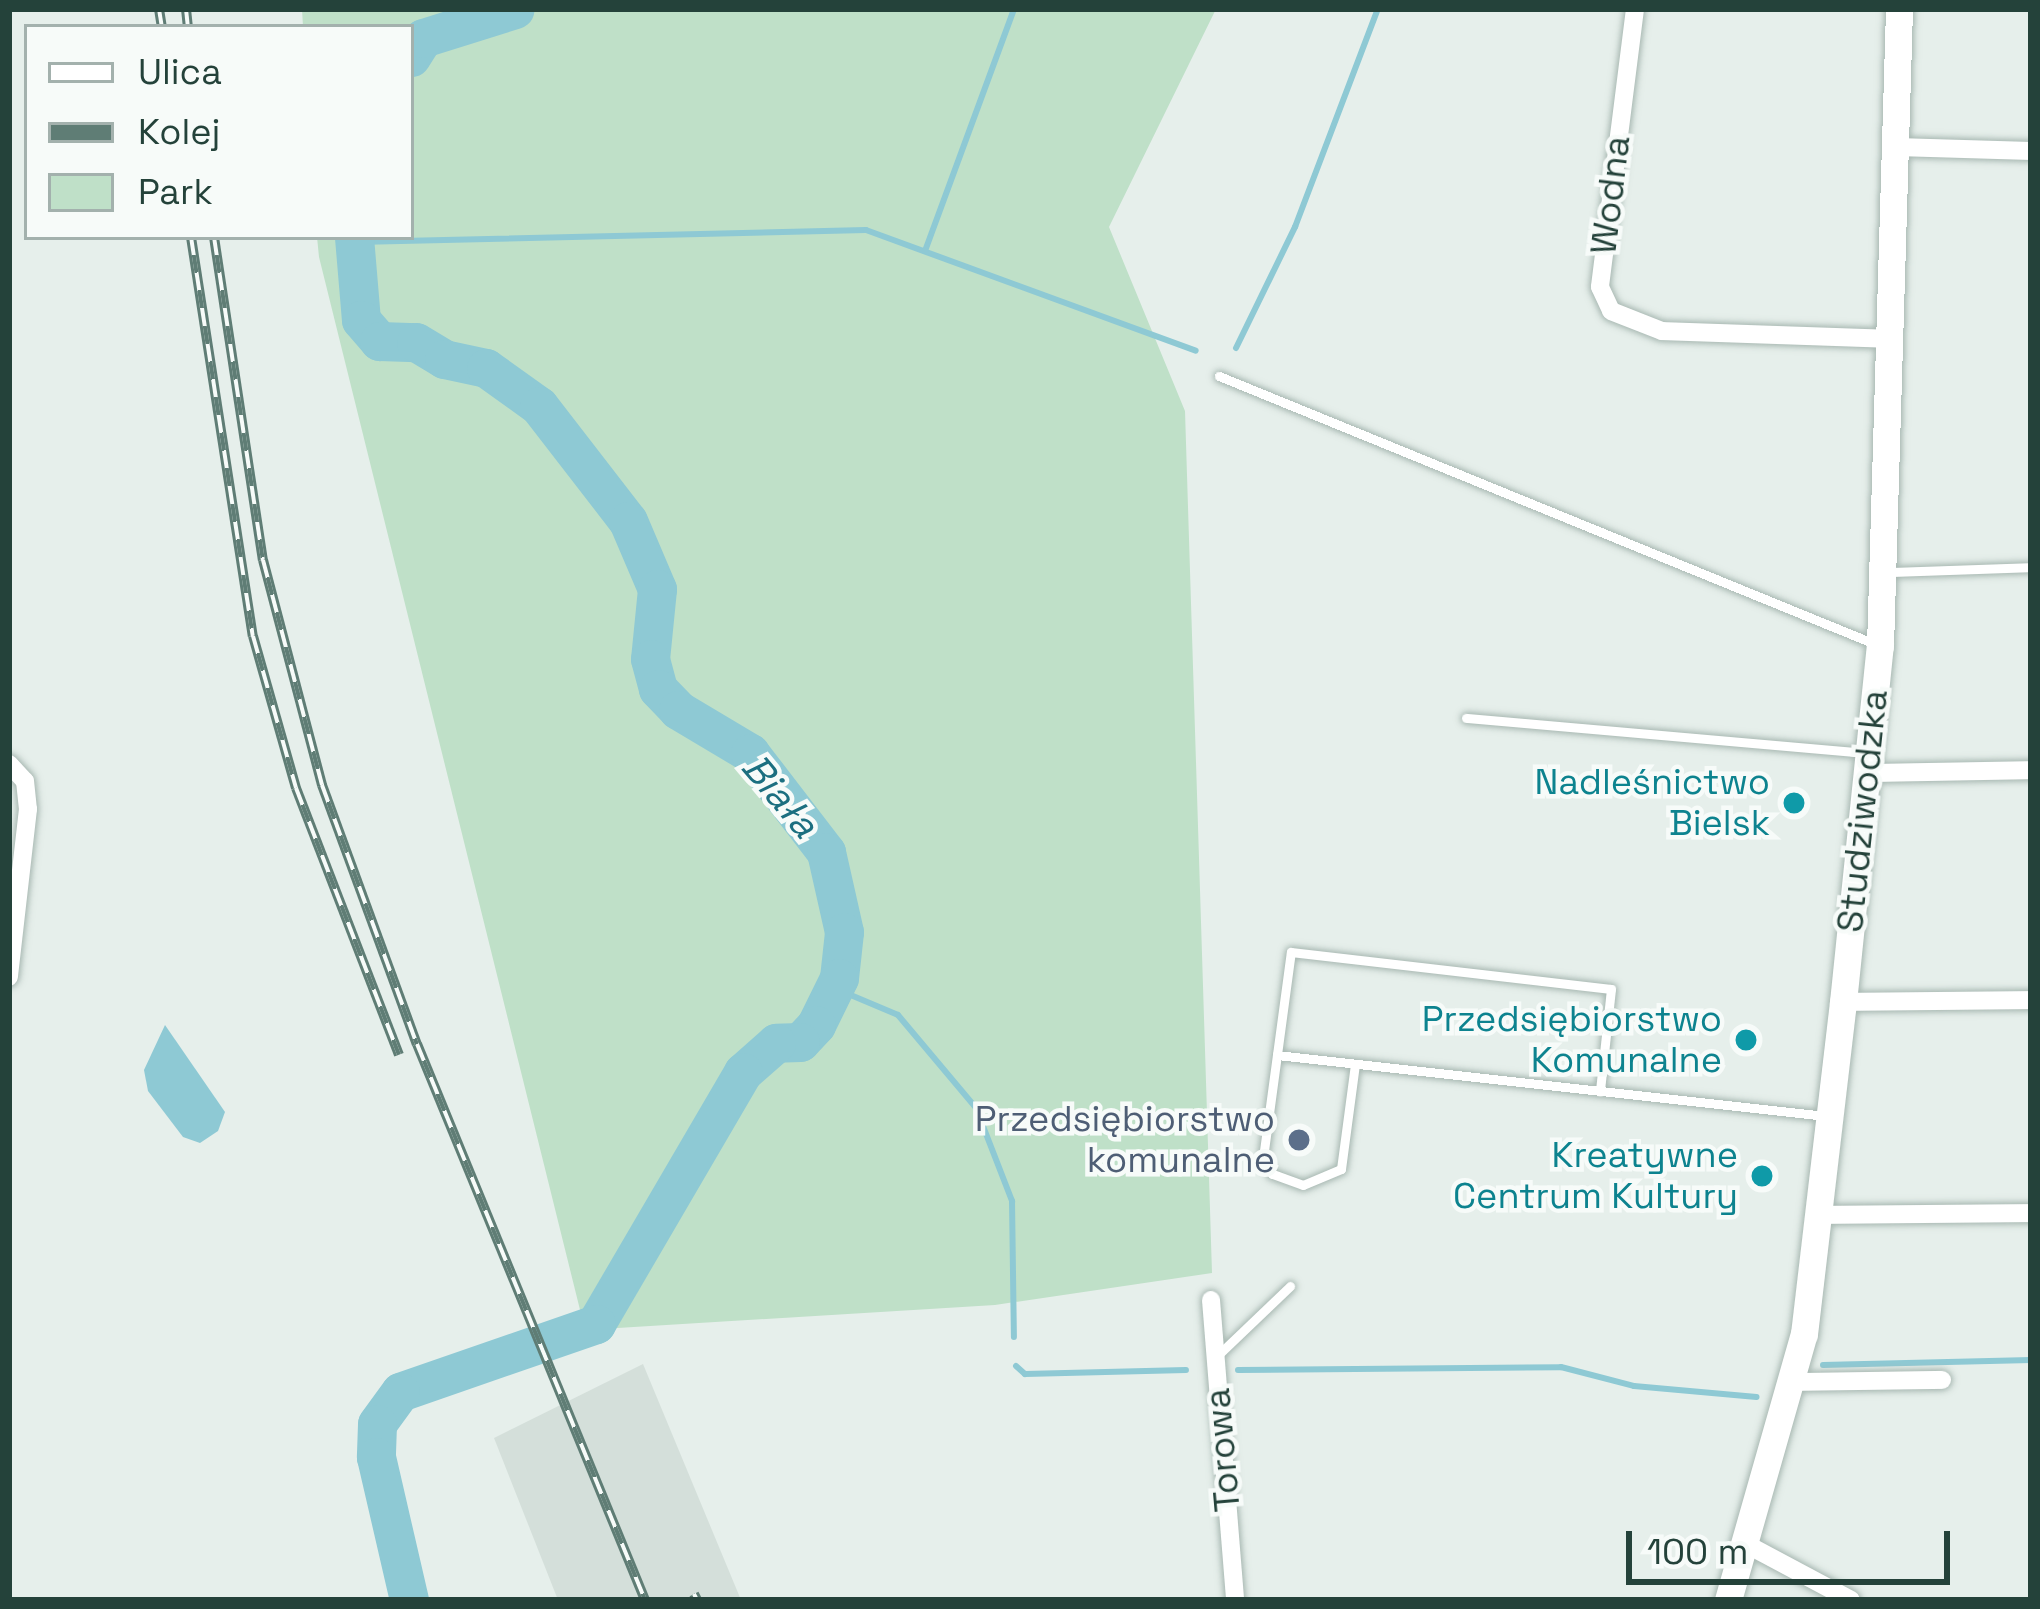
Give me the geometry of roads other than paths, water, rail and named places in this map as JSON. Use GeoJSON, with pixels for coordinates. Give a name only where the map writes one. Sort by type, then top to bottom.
{"type":"FeatureCollection","features":[{"type":"Feature","properties":{"kind":"street","name":"Wodna"},"geometry":{"type":"LineString","coordinates":[[1635,9],[1600,286],[1611,311],[1662,331],[1892,339]]}},
{"type":"Feature","properties":{"kind":"street","name":"Studziwodzka"},"geometry":{"type":"LineString","coordinates":[[1729,1600],[1794,1382],[1820,1216],[1843,1002],[1880,646],[1898,9]]}},
{"type":"Feature","properties":{"kind":"street"},"geometry":{"type":"LineString","coordinates":[[1897,147],[2031,151]]}},
{"type":"Feature","properties":{"kind":"street"},"geometry":{"type":"LineString","coordinates":[[1868,763],[2031,770]]}},
{"type":"Feature","properties":{"kind":"street"},"geometry":{"type":"LineString","coordinates":[[9,764],[25,781],[28,808],[9,977]]}},
{"type":"Feature","properties":{"kind":"street"},"geometry":{"type":"LineString","coordinates":[[1843,1002],[2031,1000]]}},
{"type":"Feature","properties":{"kind":"street"},"geometry":{"type":"LineString","coordinates":[[1820,1216],[2031,1213]]}},
{"type":"Feature","properties":{"kind":"street","name":"Torowa"},"geometry":{"type":"LineString","coordinates":[[1211,1300],[1234,1600]]}},
{"type":"Feature","properties":{"kind":"street"},"geometry":{"type":"LineString","coordinates":[[1794,1382],[1942,1380]]}},
{"type":"Feature","properties":{"kind":"street"},"geometry":{"type":"LineString","coordinates":[[1746,1544],[1851,1600]]}},
{"type":"Feature","properties":{"kind":"lane"},"geometry":{"type":"LineString","coordinates":[[1219,376],[1880,646]]}},
{"type":"Feature","properties":{"kind":"lane"},"geometry":{"type":"LineString","coordinates":[[1883,572],[2031,567]]}},
{"type":"Feature","properties":{"kind":"lane"},"geometry":{"type":"LineString","coordinates":[[1466,718],[1868,763]]}},
{"type":"Feature","properties":{"kind":"lane"},"geometry":{"type":"LineString","coordinates":[[1355,1064],[1341,1169],[1303,1185],[1272,1174],[1263,1158],[1291,952],[1611,988],[1600,1091]]}},
{"type":"Feature","properties":{"kind":"lane"},"geometry":{"type":"LineString","coordinates":[[1277,1055],[1830,1116]]}},
{"type":"Feature","properties":{"kind":"lane"},"geometry":{"type":"LineString","coordinates":[[1215,1358],[1290,1286]]}},
{"type":"Feature","properties":{"kind":"water"},"geometry":{"type":"Polygon","coordinates":[[[165,1025],[225,1112],[218,1131],[200,1143],[183,1137],[148,1091],[144,1070],[165,1025]]]}},
{"type":"Feature","properties":{"kind":"waterway","name":"Biała"},"geometry":{"type":"LineString","coordinates":[[414,52],[423,38],[515,9]]}},
{"type":"Feature","properties":{"kind":"waterway"},"geometry":{"type":"LineString","coordinates":[[925,251],[1014,9]]}},
{"type":"Feature","properties":{"kind":"waterway"},"geometry":{"type":"LineString","coordinates":[[1236,348],[1295,227],[1378,9]]}},
{"type":"Feature","properties":{"kind":"waterway"},"geometry":{"type":"LineString","coordinates":[[357,242],[866,230],[1196,351]]}},
{"type":"Feature","properties":{"kind":"waterway","name":"Biała"},"geometry":{"type":"LineString","coordinates":[[354,240],[361,320],[379,341],[416,342],[444,359],[486,368],[539,406],[628,521],[657,589],[650,659],[658,689],[678,710],[750,753],[826,852],[844,932],[839,978],[816,1025],[800,1042],[776,1043],[743,1072],[596,1324],[400,1392],[377,1424],[376,1457],[409,1600]]}},
{"type":"Feature","properties":{"kind":"waterway"},"geometry":{"type":"LineString","coordinates":[[834,988],[898,1015],[976,1108],[1012,1201],[1014,1337]]}},
{"type":"Feature","properties":{"kind":"waterway"},"geometry":{"type":"LineString","coordinates":[[1823,1365],[2031,1360]]}},
{"type":"Feature","properties":{"kind":"waterway"},"geometry":{"type":"LineString","coordinates":[[1016,1366],[1025,1374],[1186,1370]]}},
{"type":"Feature","properties":{"kind":"waterway"},"geometry":{"type":"LineString","coordinates":[[1238,1370],[1561,1367],[1634,1386],[1757,1397]]}},
{"type":"Feature","properties":{"kind":"railway"},"geometry":{"type":"LineString","coordinates":[[159,9],[162,24]]}},
{"type":"Feature","properties":{"kind":"railway"},"geometry":{"type":"LineString","coordinates":[[186,9],[188,24]]}},
{"type":"Feature","properties":{"kind":"railway"},"geometry":{"type":"LineString","coordinates":[[191,240],[253,636],[296,788],[399,1055]]}},
{"type":"Feature","properties":{"kind":"railway"},"geometry":{"type":"LineString","coordinates":[[214,240],[263,560],[322,785],[417,1044],[645,1600]]}},
{"type":"Feature","properties":{"kind":"railway"},"geometry":{"type":"LineString","coordinates":[[694,1594],[697,1600]]}},
{"type":"Feature","properties":{"kind":"place","name":"Nadleśnictwo Bielsk"},"geometry":{"type":"Point","coordinates":[1794,803]}},
{"type":"Feature","properties":{"kind":"place","name":"Przedsiębiorstwo Komunalne"},"geometry":{"type":"Point","coordinates":[1746,1040]}},
{"type":"Feature","properties":{"kind":"place","name":"Przedsiębiorstwo komunalne"},"geometry":{"type":"Point","coordinates":[1299,1140]}},
{"type":"Feature","properties":{"kind":"place","name":"Kreatywne Centrum Kultury"},"geometry":{"type":"Point","coordinates":[1762,1176]}}]}
